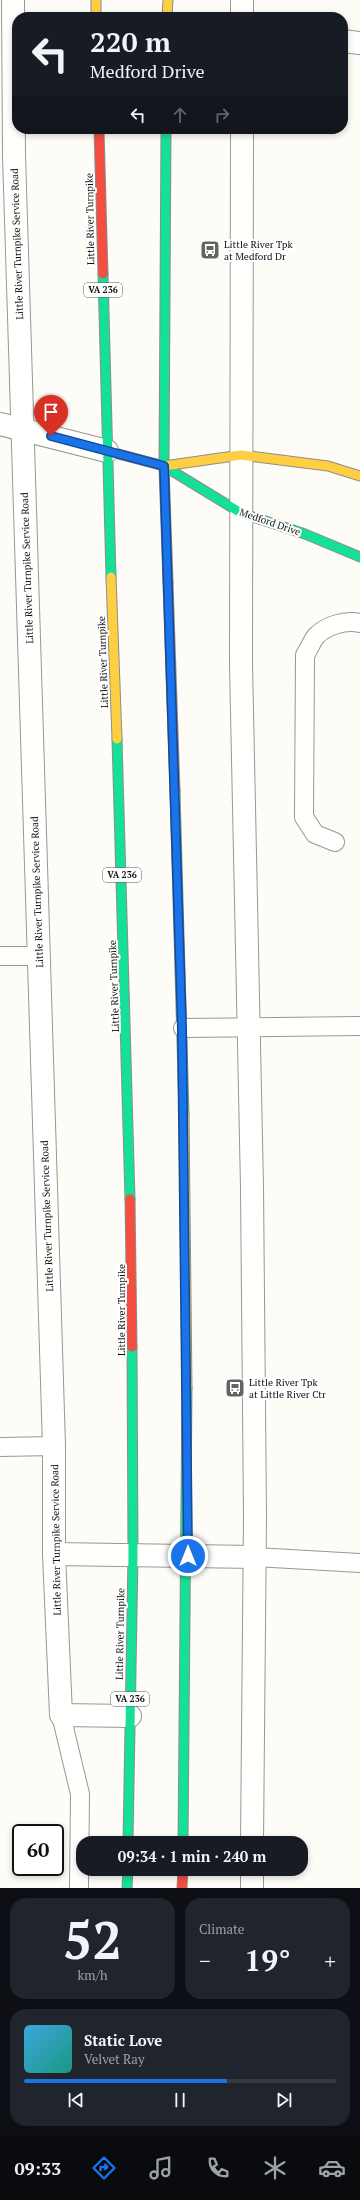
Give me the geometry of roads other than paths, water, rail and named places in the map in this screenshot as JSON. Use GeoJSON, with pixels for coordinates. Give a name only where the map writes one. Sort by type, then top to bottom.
{"type":"FeatureCollection","features":[{"type":"Feature","properties":{"kind":"main road"},"geometry":{"type":"LineString","coordinates":[[96,0],[96,12]]}},
{"type":"Feature","properties":{"kind":"main road"},"geometry":{"type":"LineString","coordinates":[[167,12],[168,0]]}},
{"type":"Feature","properties":{"kind":"main road","name":"Little River Turnpike"},"geometry":{"type":"LineString","coordinates":[[99,134],[107,451],[125,984],[132,1259],[133,1555],[128,1836]]}},
{"type":"Feature","properties":{"kind":"main road"},"geometry":{"type":"LineString","coordinates":[[166,134],[164,466],[182,1028],[188,1556],[183,1836]]}},
{"type":"Feature","properties":{"kind":"main road","name":"Medford Drive"},"geometry":{"type":"LineString","coordinates":[[107,451],[164,466],[241,513],[306,534],[360,558]]}},
{"type":"Feature","properties":{"kind":"main road","name":"Medford Drive"},"geometry":{"type":"LineString","coordinates":[[164,466],[241,455],[328,466],[360,476]]}},
{"type":"Feature","properties":{"kind":"main road"},"geometry":{"type":"LineString","coordinates":[[127,1888],[128,1876]]}},
{"type":"Feature","properties":{"kind":"main road"},"geometry":{"type":"LineString","coordinates":[[182,1888],[183,1876]]}},
{"type":"Feature","properties":{"kind":"street","name":"Little River Turnpike Service Road"},"geometry":{"type":"LineString","coordinates":[[13,0],[13,12]]}},
{"type":"Feature","properties":{"kind":"street"},"geometry":{"type":"LineString","coordinates":[[242,0],[242,12]]}},
{"type":"Feature","properties":{"kind":"street"},"geometry":{"type":"LineString","coordinates":[[348,42],[360,43]]}},
{"type":"Feature","properties":{"kind":"street","name":"Little River Turnpike Service Road"},"geometry":{"type":"LineString","coordinates":[[14,134],[54,1446],[54,1554],[61,1715]]}},
{"type":"Feature","properties":{"kind":"street"},"geometry":{"type":"LineString","coordinates":[[242,134],[241,664],[253,1195],[255,1557],[252,1836]]}},
{"type":"Feature","properties":{"kind":"street","name":"Medford Drive"},"geometry":{"type":"LineString","coordinates":[[0,424],[23,428],[107,451]]}},
{"type":"Feature","properties":{"kind":"street"},"geometry":{"type":"LineString","coordinates":[[54,1554],[255,1557]]}},
{"type":"Feature","properties":{"kind":"street"},"geometry":{"type":"LineString","coordinates":[[61,1715],[130,1716]]}},
{"type":"Feature","properties":{"kind":"street"},"geometry":{"type":"LineString","coordinates":[[252,1876],[252,1888]]}},
{"type":"Feature","properties":{"kind":"lane"},"geometry":{"type":"LineString","coordinates":[[336,842],[315,834],[304,817],[305,655],[316,636],[332,625],[354,622],[360,623]]}},
{"type":"Feature","properties":{"kind":"lane"},"geometry":{"type":"LineString","coordinates":[[0,956],[39,956]]}},
{"type":"Feature","properties":{"kind":"lane"},"geometry":{"type":"LineString","coordinates":[[182,1028],[360,1026]]}},
{"type":"Feature","properties":{"kind":"lane"},"geometry":{"type":"LineString","coordinates":[[0,1447],[54,1446]]}},
{"type":"Feature","properties":{"kind":"lane"},"geometry":{"type":"LineString","coordinates":[[255,1557],[360,1563]]}},
{"type":"Feature","properties":{"kind":"lane"},"geometry":{"type":"LineString","coordinates":[[61,1715],[80,1794],[81,1836]]}},
{"type":"Feature","properties":{"kind":"lane"},"geometry":{"type":"LineString","coordinates":[[79,1888],[80,1876]]}},
{"type":"Feature","properties":{"kind":"place","name":"Little River Tpk at Medford Dr"},"geometry":{"type":"Point","coordinates":[210,250]}},
{"type":"Feature","properties":{"kind":"place","name":"Little River Tpk at Little River Ctr"},"geometry":{"type":"Point","coordinates":[235,1388]}}]}
